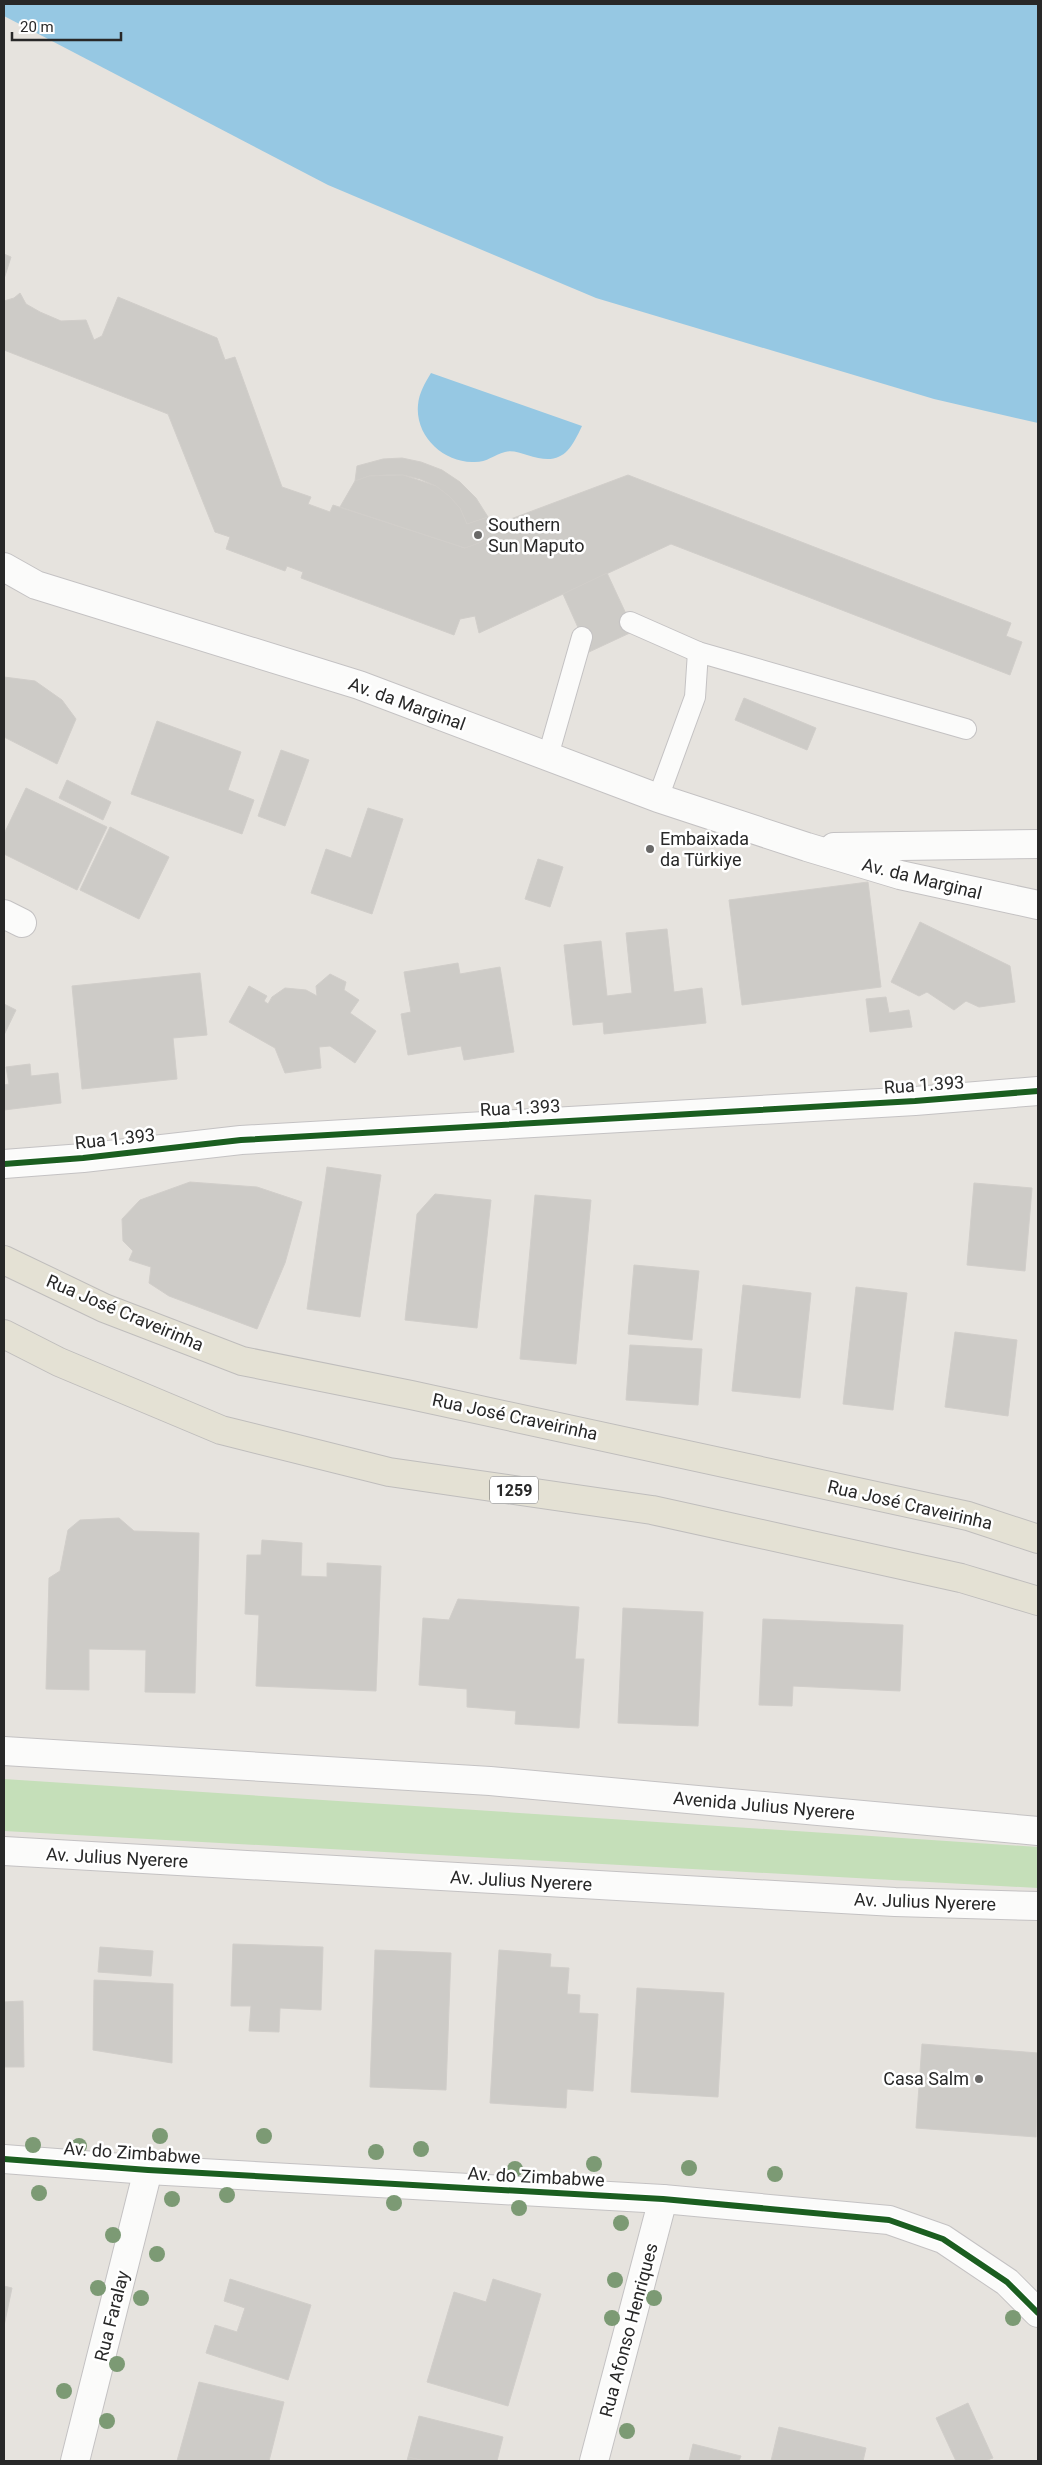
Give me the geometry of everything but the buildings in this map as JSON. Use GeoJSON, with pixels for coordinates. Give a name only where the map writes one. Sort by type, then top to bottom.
{"type":"FeatureCollection","features":[{"type":"Feature","properties":{"kind":"main road","name":"Av. da Marginal"},"geometry":{"type":"LineString","coordinates":[[4,567],[36,584],[359,685],[658,798],[808,848],[900,875],[1038,905]]}},
{"type":"Feature","properties":{"kind":"main road","name":"Av. da Marginal"},"geometry":{"type":"LineString","coordinates":[[808,848],[1038,844]]}},
{"type":"Feature","properties":{"kind":"main road","name":"Rua 1.393"},"geometry":{"type":"LineString","coordinates":[[4,1164],[82,1158],[242,1140],[906,1102],[1038,1091]]}},
{"type":"Feature","properties":{"kind":"main road","name":"Rua José Craveirinha"},"geometry":{"type":"LineString","coordinates":[[4,1260],[104,1308],[242,1361],[411,1395],[968,1516],[1038,1539]]}},
{"type":"Feature","properties":{"kind":"main road","name":"1259"},"geometry":{"type":"LineString","coordinates":[[4,1334],[59,1362],[221,1430],[389,1472],[662,1512],[961,1578],[1038,1601]]}},
{"type":"Feature","properties":{"kind":"main road","name":"Avenida Julius Nyerere"},"geometry":{"type":"LineString","coordinates":[[4,1751],[490,1781],[1038,1831]]}},
{"type":"Feature","properties":{"kind":"main road","name":"Av. Julius Nyerere"},"geometry":{"type":"LineString","coordinates":[[4,1851],[895,1902],[1038,1906]]}},
{"type":"Feature","properties":{"kind":"main road","name":"Av. do Zimbabwe"},"geometry":{"type":"LineString","coordinates":[[4,2159],[148,2170],[663,2199],[889,2220],[942,2239],[1007,2282],[1038,2313]]}},
{"type":"Feature","properties":{"kind":"main road","name":"Rua Faralay"},"geometry":{"type":"LineString","coordinates":[[75,2461],[148,2170]]}},
{"type":"Feature","properties":{"kind":"main road","name":"Rua Afonso Henriques"},"geometry":{"type":"LineString","coordinates":[[594,2461],[663,2199]]}},
{"type":"Feature","properties":{"kind":"lane"},"geometry":{"type":"LineString","coordinates":[[630,622],[698,652],[966,729]]}},
{"type":"Feature","properties":{"kind":"lane"},"geometry":{"type":"LineString","coordinates":[[548,756],[582,637]]}},
{"type":"Feature","properties":{"kind":"lane"},"geometry":{"type":"LineString","coordinates":[[658,798],[695,697],[698,652]]}},
{"type":"Feature","properties":{"kind":"green space"},"geometry":{"type":"Polygon","coordinates":[[[4,1779],[1038,1847],[1038,1888],[4,1831],[4,1779]]]}},
{"type":"Feature","properties":{"kind":"water"},"geometry":{"type":"Polygon","coordinates":[[[4,4],[1038,4],[1038,423],[934,399],[596,298],[328,185],[4,16],[4,4]]]}},
{"type":"Feature","properties":{"kind":"water"},"geometry":{"type":"Polygon","coordinates":[[[431,373],[582,426],[568,450],[555,458],[538,458],[510,451],[477,462],[461,461],[441,452],[426,437],[421,427],[418,405],[420,396],[431,373]]]}},
{"type":"Feature","properties":{"kind":"cycle path"},"geometry":{"type":"LineString","coordinates":[[4,1164],[83,1158],[241,1140],[915,1101],[1038,1091]]}},
{"type":"Feature","properties":{"kind":"cycle path"},"geometry":{"type":"LineString","coordinates":[[4,2159],[148,2170],[663,2199],[889,2220],[943,2239],[1007,2282],[1038,2313]]}},
{"type":"Feature","properties":{"kind":"place","name":"Southern Sun Maputo"},"geometry":{"type":"Point","coordinates":[478,535]}},
{"type":"Feature","properties":{"kind":"place","name":"Embaixada da Türkiye"},"geometry":{"type":"Point","coordinates":[650,849]}},
{"type":"Feature","properties":{"kind":"place","name":"Casa Salm"},"geometry":{"type":"Point","coordinates":[979,2079]}}]}
